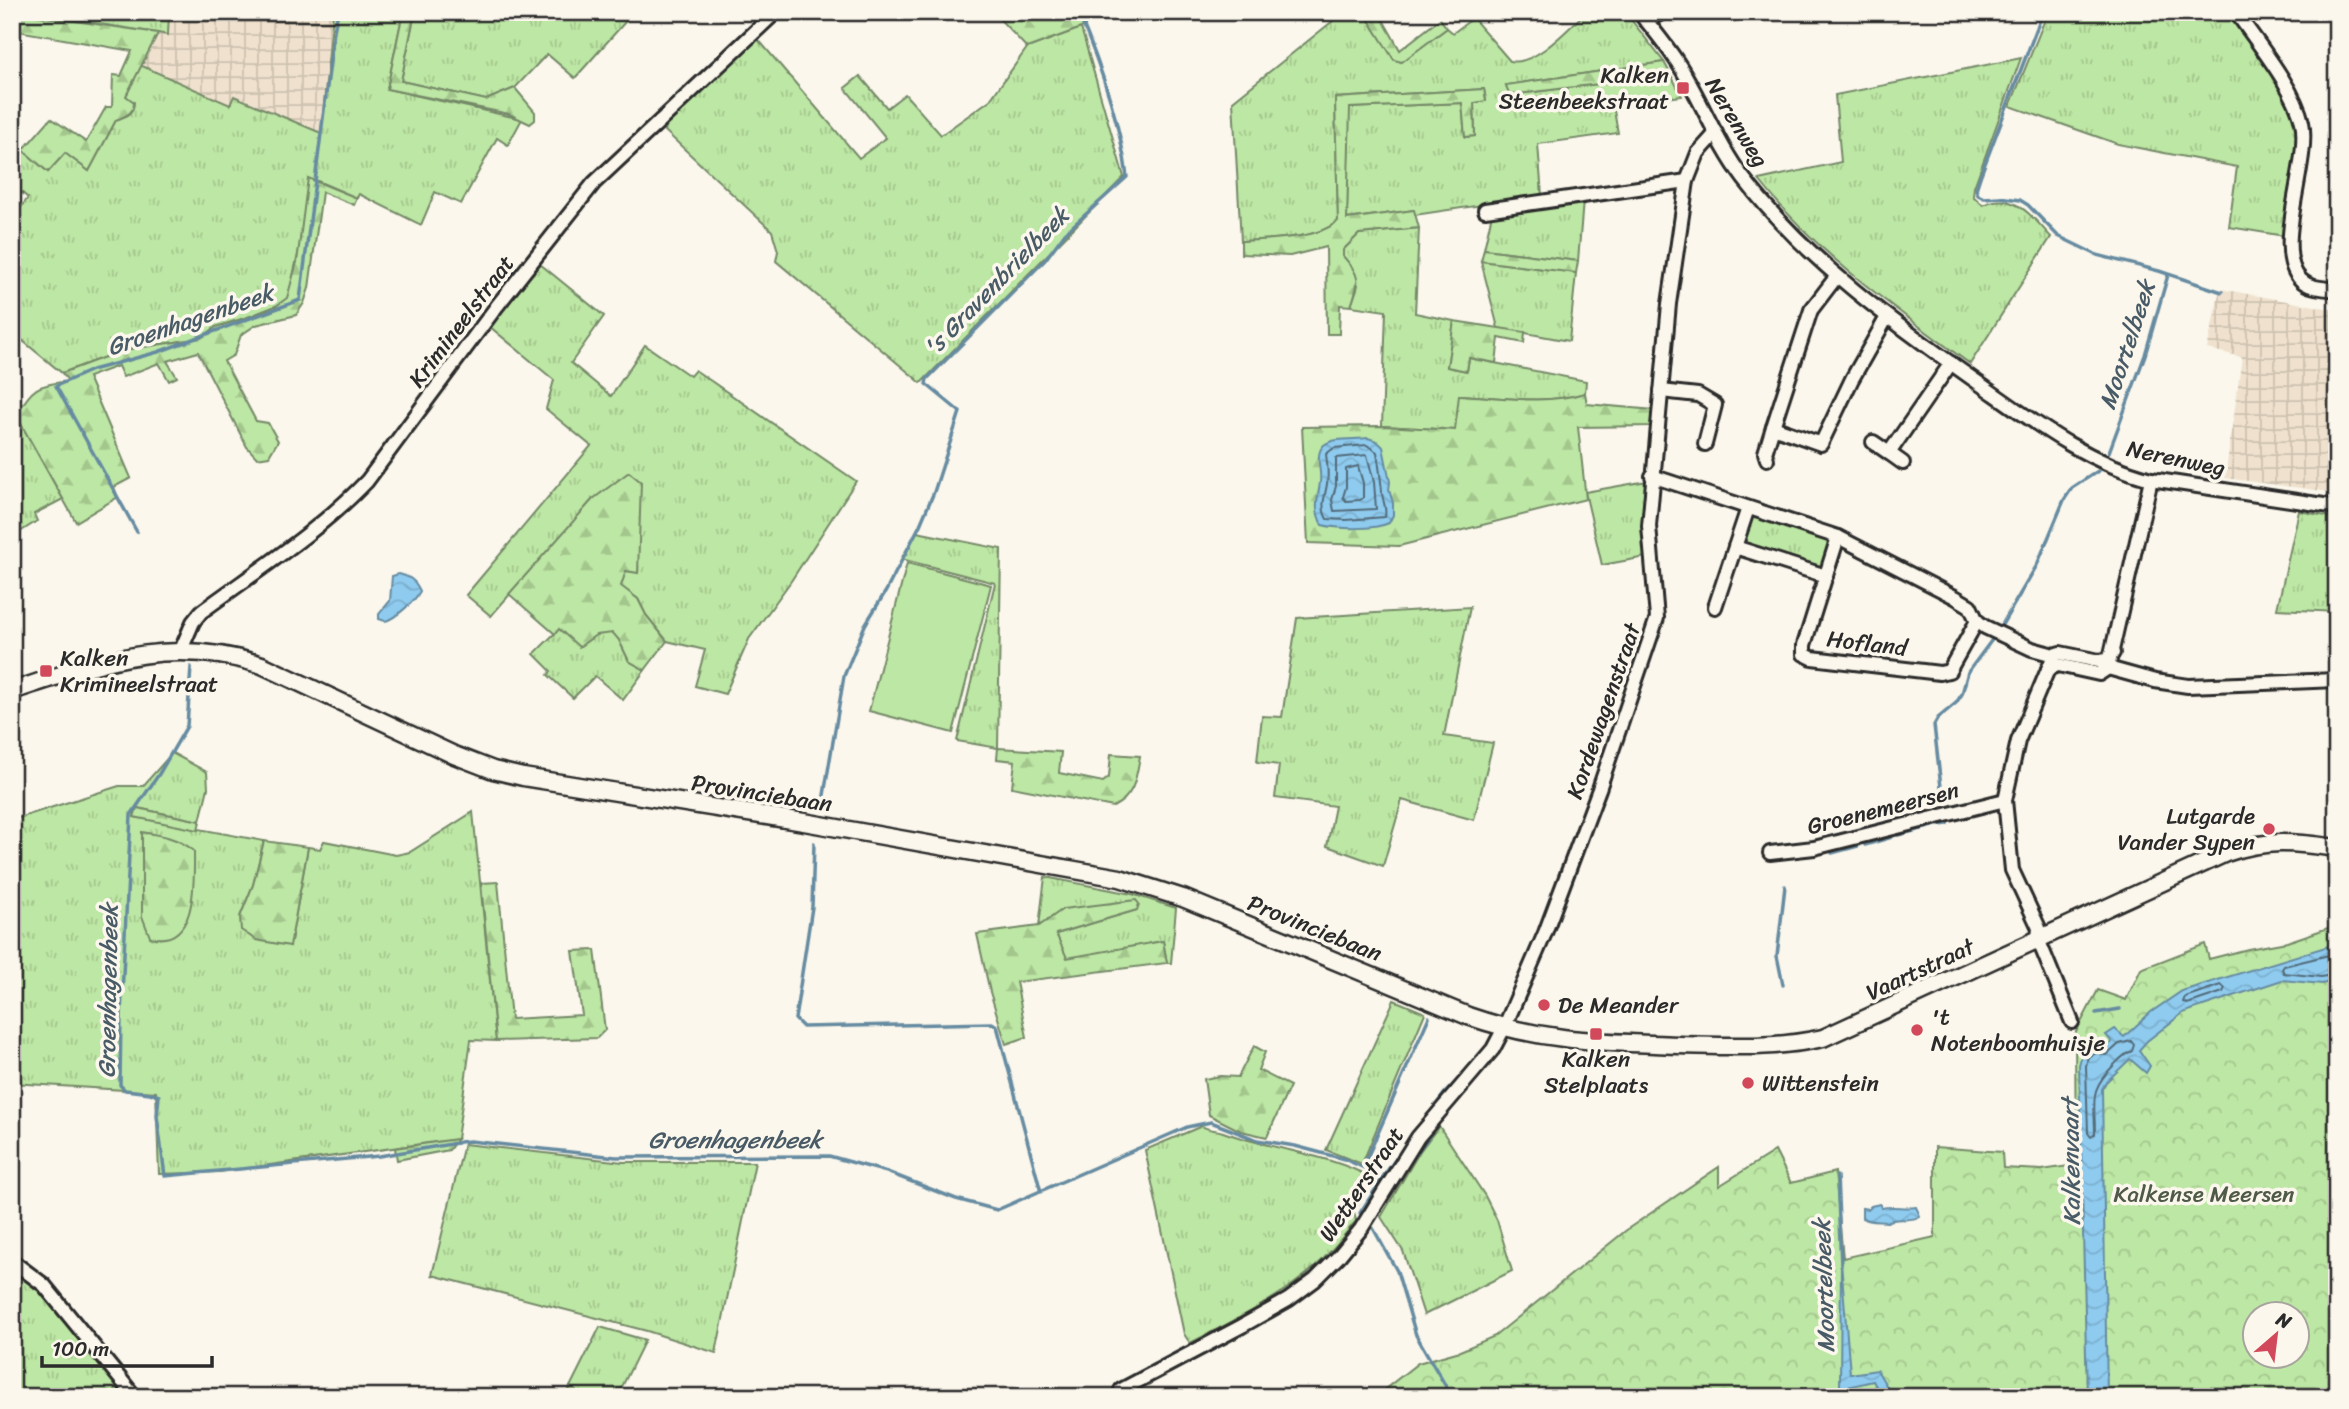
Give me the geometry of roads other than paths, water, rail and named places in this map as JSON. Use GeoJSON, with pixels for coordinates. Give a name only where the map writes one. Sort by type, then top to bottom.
{"type":"FeatureCollection","features":[{"type":"Feature","properties":{"kind":"main road","name":"Provinciebaan"},"geometry":{"type":"LineString","coordinates":[[12,691],[120,657],[181,650],[234,656],[261,665],[454,755],[493,770],[1064,866],[1155,887],[1468,1016],[1504,1028]]}},
{"type":"Feature","properties":{"kind":"main road","name":"Vaartstraat"},"geometry":{"type":"LineString","coordinates":[[1504,1028],[1576,1041],[1776,1047],[1799,1044],[1822,1038],[1869,1018],[2197,865],[2248,846],[2276,842],[2337,848]]}},
{"type":"Feature","properties":{"kind":"street","name":"Krimineelstraat"},"geometry":{"type":"LineString","coordinates":[[181,650],[201,611],[289,549],[343,506],[367,481],[497,306],[594,183],[776,12]]}},
{"type":"Feature","properties":{"kind":"street"},"geometry":{"type":"LineString","coordinates":[[1642,16],[1665,12]]}},
{"type":"Feature","properties":{"kind":"street"},"geometry":{"type":"LineString","coordinates":[[2236,12],[2298,106],[2303,127],[2289,247],[2295,272],[2310,286],[2337,290]]}},
{"type":"Feature","properties":{"kind":"street","name":"Nerenweg"},"geometry":{"type":"LineString","coordinates":[[1642,16],[1681,67],[1716,133],[1758,197],[1791,233],[1837,276],[1887,317],[1951,363],[2063,442],[2105,463],[2151,479],[2337,507]]}},
{"type":"Feature","properties":{"kind":"street","name":"Kordewagenstraat"},"geometry":{"type":"LineString","coordinates":[[1504,1028],[1545,933],[1599,789],[1657,618],[1649,526],[1669,304],[1688,181],[1698,153],[1716,133]]}},
{"type":"Feature","properties":{"kind":"street"},"geometry":{"type":"LineString","coordinates":[[1485,210],[1688,181]]}},
{"type":"Feature","properties":{"kind":"street"},"geometry":{"type":"LineString","coordinates":[[1767,459],[1765,453],[1811,310],[1837,276]]}},
{"type":"Feature","properties":{"kind":"street"},"geometry":{"type":"LineString","coordinates":[[1773,427],[1821,444],[1852,379],[1887,317]]}},
{"type":"Feature","properties":{"kind":"street"},"geometry":{"type":"LineString","coordinates":[[1889,453],[1951,363]]}},
{"type":"Feature","properties":{"kind":"street"},"geometry":{"type":"LineString","coordinates":[[1661,391],[1698,395],[1716,405],[1705,444]]}},
{"type":"Feature","properties":{"kind":"street"},"geometry":{"type":"LineString","coordinates":[[1873,442],[1903,463]]}},
{"type":"Feature","properties":{"kind":"street"},"geometry":{"type":"LineString","coordinates":[[1652,476],[1838,537],[1955,597],[1970,606],[1977,621],[2032,649],[2099,661],[2106,660],[2113,653]]}},
{"type":"Feature","properties":{"kind":"street"},"geometry":{"type":"LineString","coordinates":[[2048,669],[2058,665],[2099,674],[2108,668],[2151,479]]}},
{"type":"Feature","properties":{"kind":"street"},"geometry":{"type":"LineString","coordinates":[[1715,607],[1748,508]]}},
{"type":"Feature","properties":{"kind":"street","name":"Hofland"},"geometry":{"type":"LineString","coordinates":[[1838,537],[1804,645],[1804,654],[1812,658],[1940,673],[1949,671],[1977,621]]}},
{"type":"Feature","properties":{"kind":"street"},"geometry":{"type":"LineString","coordinates":[[1735,547],[1826,576]]}},
{"type":"Feature","properties":{"kind":"street"},"geometry":{"type":"LineString","coordinates":[[2054,655],[2018,741],[2005,800],[2012,870],[2039,928],[2038,939],[2072,1022]]}},
{"type":"Feature","properties":{"kind":"street"},"geometry":{"type":"LineString","coordinates":[[2108,668],[2155,681],[2188,686],[2337,680]]}},
{"type":"Feature","properties":{"kind":"street","name":"Groenemeersen"},"geometry":{"type":"LineString","coordinates":[[1770,853],[1814,848],[2005,800]]}},
{"type":"Feature","properties":{"kind":"street","name":"Wetterstraat"},"geometry":{"type":"LineString","coordinates":[[1119,1397],[1121,1390],[1288,1300],[1315,1280],[1361,1229],[1418,1137],[1493,1049],[1504,1028]]}},
{"type":"Feature","properties":{"kind":"street"},"geometry":{"type":"LineString","coordinates":[[12,1261],[44,1285],[135,1397]]}},
{"type":"Feature","properties":{"kind":"water"},"geometry":{"type":"Polygon","coordinates":[[[1368,438],[1383,447],[1393,503],[1393,515],[1389,523],[1356,528],[1322,525],[1317,508],[1321,449],[1328,442],[1368,438]]]}},
{"type":"Feature","properties":{"kind":"water"},"geometry":{"type":"Polygon","coordinates":[[[399,574],[412,580],[420,591],[410,604],[394,617],[385,621],[379,619],[379,614],[390,601],[392,576],[399,574]]]}},
{"type":"Feature","properties":{"kind":"water"},"geometry":{"type":"Polygon","coordinates":[[[2332,945],[2337,947],[2337,980],[2322,984],[2282,980],[2183,1013],[2139,1050],[2150,1066],[2146,1073],[2130,1059],[2102,1089],[2107,1397],[2087,1397],[2079,1065],[2083,1054],[2099,1045],[2105,1049],[2112,1042],[2106,1035],[2115,1029],[2124,1037],[2151,1012],[2182,991],[2332,945]]]}},
{"type":"Feature","properties":{"kind":"water"},"geometry":{"type":"Polygon","coordinates":[[[1880,1204],[1881,1208],[1916,1207],[1920,1216],[1887,1222],[1862,1218],[1862,1208],[1868,1209],[1880,1204]]]}},
{"type":"Feature","properties":{"kind":"water"},"geometry":{"type":"Polygon","coordinates":[[[1841,1261],[1850,1374],[1877,1370],[1893,1397],[1882,1397],[1873,1381],[1840,1389],[1841,1261]]]}},
{"type":"Feature","properties":{"kind":"waterway","name":"Groenhagenbeek"},"geometry":{"type":"LineString","coordinates":[[137,532],[56,386],[92,370],[158,352],[300,300],[338,12]]}},
{"type":"Feature","properties":{"kind":"waterway","name":"'s Gravenbrielbeek"},"geometry":{"type":"LineString","coordinates":[[822,807],[844,676],[865,625],[920,525],[934,492],[960,412],[926,384],[927,379],[1045,260],[1065,233],[1127,177],[1108,93],[1078,12]]}},
{"type":"Feature","properties":{"kind":"waterway","name":"Moortelbeek"},"geometry":{"type":"LineString","coordinates":[[2043,12],[1981,174],[1976,189],[1978,195],[1984,198],[2020,200],[2058,236],[2097,255],[2159,271],[2222,292]]}},
{"type":"Feature","properties":{"kind":"waterway","name":"Moortelbeek"},"geometry":{"type":"LineString","coordinates":[[2109,452],[2145,355],[2168,275]]}},
{"type":"Feature","properties":{"kind":"waterway","name":"Moortelbeek"},"geometry":{"type":"LineString","coordinates":[[2000,628],[2037,565],[2064,500],[2072,488],[2098,471]]}},
{"type":"Feature","properties":{"kind":"waterway","name":"Moortelbeek"},"geometry":{"type":"LineString","coordinates":[[1942,796],[1934,725],[1938,718],[1956,703],[1962,694],[1968,672],[1994,637]]}},
{"type":"Feature","properties":{"kind":"waterway","name":"Groenhagenbeek"},"geometry":{"type":"LineString","coordinates":[[191,667],[187,726],[131,815],[120,1085],[125,1090],[159,1096],[157,1116],[165,1176],[379,1156],[457,1143]]}},
{"type":"Feature","properties":{"kind":"waterway","name":"Moortelbeek"},"geometry":{"type":"LineString","coordinates":[[1939,825],[1948,824]]}},
{"type":"Feature","properties":{"kind":"waterway","name":"Moortelbeek"},"geometry":{"type":"LineString","coordinates":[[1898,835],[1933,826]]}},
{"type":"Feature","properties":{"kind":"waterway","name":"Moortelbeek"},"geometry":{"type":"LineString","coordinates":[[1865,845],[1892,837]]}},
{"type":"Feature","properties":{"kind":"waterway","name":"'s Gravenbrielbeek"},"geometry":{"type":"LineString","coordinates":[[814,843],[812,907],[795,1019],[803,1027],[992,1023],[997,1026],[1041,1192]]}},
{"type":"Feature","properties":{"kind":"waterway","name":"Moortelbeek"},"geometry":{"type":"LineString","coordinates":[[1832,853],[1858,846]]}},
{"type":"Feature","properties":{"kind":"waterway","name":"Moortelbeek"},"geometry":{"type":"LineString","coordinates":[[1783,985],[1777,956],[1785,886]]}},
{"type":"Feature","properties":{"kind":"waterway"},"geometry":{"type":"LineString","coordinates":[[2096,1013],[2120,1009]]}},
{"type":"Feature","properties":{"kind":"waterway"},"geometry":{"type":"LineString","coordinates":[[1363,1167],[1429,1017]]}},
{"type":"Feature","properties":{"kind":"waterway"},"geometry":{"type":"LineString","coordinates":[[1417,1130],[1444,1094],[1473,1064]]}},
{"type":"Feature","properties":{"kind":"waterway"},"geometry":{"type":"LineString","coordinates":[[1407,1167],[1441,1119]]}},
{"type":"Feature","properties":{"kind":"waterway","name":"Groenhagenbeek"},"geometry":{"type":"LineString","coordinates":[[459,1142],[616,1157],[829,1156],[887,1172],[956,1199],[997,1210],[1187,1127],[1211,1122],[1257,1140],[1295,1146],[1344,1159],[1371,1171],[1382,1179],[1360,1213],[1363,1217]]}},
{"type":"Feature","properties":{"kind":"waterway"},"geometry":{"type":"LineString","coordinates":[[1382,1178],[1410,1139]]}},
{"type":"Feature","properties":{"kind":"waterway","name":"Moortelbeek"},"geometry":{"type":"LineString","coordinates":[[1837,1176],[1841,1265]]}},
{"type":"Feature","properties":{"kind":"waterway","name":"'s Gravenbrielbeek"},"geometry":{"type":"LineString","coordinates":[[1373,1228],[1397,1271],[1416,1335],[1452,1397]]}},
{"type":"Feature","properties":{"kind":"waterway"},"geometry":{"type":"LineString","coordinates":[[1329,1258],[1340,1245]]}},
{"type":"Feature","properties":{"kind":"waterway"},"geometry":{"type":"LineString","coordinates":[[1267,1305],[1290,1291]]}},
{"type":"Feature","properties":{"kind":"waterway"},"geometry":{"type":"LineString","coordinates":[[1222,1330],[1236,1322]]}},
{"type":"Feature","properties":{"kind":"waterway"},"geometry":{"type":"LineString","coordinates":[[1164,1360],[1209,1337]]}},
{"type":"Feature","properties":{"kind":"place","name":"Kalken Steenbeekstraat"},"geometry":{"type":"Point","coordinates":[1683,88]}},
{"type":"Feature","properties":{"kind":"place","name":"Kalken Krimineelstraat"},"geometry":{"type":"Point","coordinates":[46,671]}},
{"type":"Feature","properties":{"kind":"place","name":"Lutgarde Vander Sypen"},"geometry":{"type":"Point","coordinates":[2269,829]}},
{"type":"Feature","properties":{"kind":"place","name":"De Meander"},"geometry":{"type":"Point","coordinates":[1544,1005]}},
{"type":"Feature","properties":{"kind":"place","name":"'t Notenboomhuisje"},"geometry":{"type":"Point","coordinates":[1917,1030]}},
{"type":"Feature","properties":{"kind":"place","name":"Kalken Stelplaats"},"geometry":{"type":"Point","coordinates":[1596,1034]}},
{"type":"Feature","properties":{"kind":"place","name":"Wittenstein"},"geometry":{"type":"Point","coordinates":[1748,1083]}},
{"type":"Feature","properties":{"kind":"water label","name":"Kalkenvaart"},"geometry":{"type":"Point","coordinates":[2071,1162]}},
{"type":"Feature","properties":{"kind":"park label","name":"Kalkense Meersen"},"geometry":{"type":"Point","coordinates":[2204,1194]}}]}
